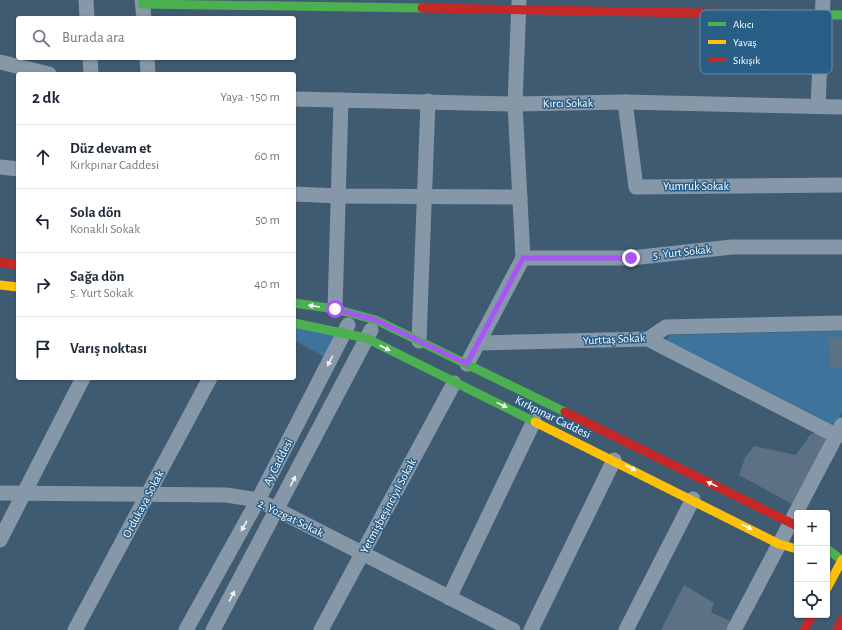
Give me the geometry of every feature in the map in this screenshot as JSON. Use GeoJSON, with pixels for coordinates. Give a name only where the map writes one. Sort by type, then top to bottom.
{"type":"FeatureCollection","features":[{"type":"Feature","properties":{"kind":"main road"},"geometry":{"type":"LineString","coordinates":[[143,7],[406,4],[823,7]]}},
{"type":"Feature","properties":{"kind":"main road"},"geometry":{"type":"LineString","coordinates":[[832,11],[842,15]]}},
{"type":"Feature","properties":{"kind":"main road"},"geometry":{"type":"LineString","coordinates":[[0,262],[16,265]]}},
{"type":"Feature","properties":{"kind":"main road"},"geometry":{"type":"LineString","coordinates":[[0,285],[16,287]]}},
{"type":"Feature","properties":{"kind":"main road","name":"Kırkpınar Caddesi"},"geometry":{"type":"LineString","coordinates":[[296,303],[335,309],[376,320],[794,524]]}},
{"type":"Feature","properties":{"kind":"main road","name":"Kırkpınar Caddesi"},"geometry":{"type":"LineString","coordinates":[[296,323],[366,338],[454,383],[693,499],[779,544],[794,548]]}},
{"type":"Feature","properties":{"kind":"main road"},"geometry":{"type":"LineString","coordinates":[[830,551],[842,560]]}},
{"type":"Feature","properties":{"kind":"main road"},"geometry":{"type":"LineString","coordinates":[[830,557],[842,560]]}},
{"type":"Feature","properties":{"kind":"main road"},"geometry":{"type":"LineString","coordinates":[[830,582],[842,560]]}},
{"type":"Feature","properties":{"kind":"main road"},"geometry":{"type":"LineString","coordinates":[[804,630],[810,618]]}},
{"type":"Feature","properties":{"kind":"main road"},"geometry":{"type":"LineString","coordinates":[[837,630],[842,620]]}},
{"type":"Feature","properties":{"kind":"street"},"geometry":{"type":"LineString","coordinates":[[86,0],[88,16]]}},
{"type":"Feature","properties":{"kind":"street"},"geometry":{"type":"LineString","coordinates":[[467,364],[523,258],[515,104],[518,6]]}},
{"type":"Feature","properties":{"kind":"street"},"geometry":{"type":"LineString","coordinates":[[90,60],[91,72]]}},
{"type":"Feature","properties":{"kind":"street"},"geometry":{"type":"LineString","coordinates":[[147,60],[148,72]]}},
{"type":"Feature","properties":{"kind":"street"},"geometry":{"type":"LineString","coordinates":[[0,62],[41,72]]}},
{"type":"Feature","properties":{"kind":"street"},"geometry":{"type":"LineString","coordinates":[[818,106],[820,74]]}},
{"type":"Feature","properties":{"kind":"street","name":"Kırcı Sokak"},"geometry":{"type":"LineString","coordinates":[[296,98],[515,104],[625,102],[842,107]]}},
{"type":"Feature","properties":{"kind":"street"},"geometry":{"type":"LineString","coordinates":[[335,309],[341,100]]}},
{"type":"Feature","properties":{"kind":"street"},"geometry":{"type":"LineString","coordinates":[[419,341],[428,101]]}},
{"type":"Feature","properties":{"kind":"street","name":"Yumruk Sokak"},"geometry":{"type":"LineString","coordinates":[[625,102],[636,187],[842,185]]}},
{"type":"Feature","properties":{"kind":"street"},"geometry":{"type":"LineString","coordinates":[[0,167],[16,169]]}},
{"type":"Feature","properties":{"kind":"street"},"geometry":{"type":"LineString","coordinates":[[296,194],[338,196],[520,197]]}},
{"type":"Feature","properties":{"kind":"street","name":"5. Yurt Sokak"},"geometry":{"type":"LineString","coordinates":[[523,258],[631,258],[732,247],[842,247]]}},
{"type":"Feature","properties":{"kind":"street","name":"Ay Caddesi"},"geometry":{"type":"LineString","coordinates":[[186,630],[258,500],[354,314]]}},
{"type":"Feature","properties":{"kind":"street","name":"Ay Caddesi"},"geometry":{"type":"LineString","coordinates":[[213,630],[376,320]]}},
{"type":"Feature","properties":{"kind":"street","name":"Yurttaş Sokak"},"geometry":{"type":"LineString","coordinates":[[479,343],[648,339],[666,327],[842,323]]}},
{"type":"Feature","properties":{"kind":"street"},"geometry":{"type":"LineString","coordinates":[[648,339],[839,431],[801,510]]}},
{"type":"Feature","properties":{"kind":"street"},"geometry":{"type":"LineString","coordinates":[[0,540],[82,380]]}},
{"type":"Feature","properties":{"kind":"street","name":"Ordukaya Sokak"},"geometry":{"type":"LineString","coordinates":[[75,630],[209,380]]}},
{"type":"Feature","properties":{"kind":"street","name":"Yetmişbeşinciyıl Sokak"},"geometry":{"type":"LineString","coordinates":[[321,630],[454,383]]}},
{"type":"Feature","properties":{"kind":"street"},"geometry":{"type":"LineString","coordinates":[[449,598],[534,421]]}},
{"type":"Feature","properties":{"kind":"street"},"geometry":{"type":"LineString","coordinates":[[531,630],[614,460]]}},
{"type":"Feature","properties":{"kind":"street","name":"2. Yozgat Sokak"},"geometry":{"type":"LineString","coordinates":[[0,493],[226,495],[258,500],[513,630]]}},
{"type":"Feature","properties":{"kind":"street"},"geometry":{"type":"LineString","coordinates":[[626,630],[693,499]]}},
{"type":"Feature","properties":{"kind":"street"},"geometry":{"type":"LineString","coordinates":[[734,630],[779,544],[794,524]]}},
{"type":"Feature","properties":{"kind":"shaded area"},"geometry":{"type":"Polygon","coordinates":[[[296,325],[342,334],[328,359],[296,341],[296,325]]]}},
{"type":"Feature","properties":{"kind":"shaded area"},"geometry":{"type":"Polygon","coordinates":[[[842,331],[842,412],[834,428],[666,341],[670,335],[842,331]]]}},
{"type":"Feature","properties":{"kind":"building"},"geometry":{"type":"Polygon","coordinates":[[[842,337],[842,367],[831,369],[828,338],[842,337]]]}},
{"type":"Feature","properties":{"kind":"building"},"geometry":{"type":"Polygon","coordinates":[[[823,429],[826,440],[792,504],[739,475],[745,458],[754,446],[796,455],[810,435],[823,429]]]}},
{"type":"Feature","properties":{"kind":"building"},"geometry":{"type":"Polygon","coordinates":[[[684,585],[714,603],[711,612],[730,621],[726,630],[661,630],[684,585]]]}},
{"type":"Feature","properties":{"kind":"traffic: fast"},"geometry":{"type":"LineString","coordinates":[[142,4],[422,8]]}},
{"type":"Feature","properties":{"kind":"traffic: fast"},"geometry":{"type":"LineString","coordinates":[[832,15],[842,15]]}},
{"type":"Feature","properties":{"kind":"traffic: fast"},"geometry":{"type":"LineString","coordinates":[[296,303],[335,309],[376,320],[565,412]]}},
{"type":"Feature","properties":{"kind":"traffic: fast"},"geometry":{"type":"LineString","coordinates":[[296,323],[366,338],[535,422]]}},
{"type":"Feature","properties":{"kind":"traffic: fast"},"geometry":{"type":"LineString","coordinates":[[830,551],[842,560]]}},
{"type":"Feature","properties":{"kind":"traffic: slow"},"geometry":{"type":"LineString","coordinates":[[0,285],[16,287]]}},
{"type":"Feature","properties":{"kind":"traffic: slow"},"geometry":{"type":"LineString","coordinates":[[535,422],[779,544],[794,548]]}},
{"type":"Feature","properties":{"kind":"traffic: slow"},"geometry":{"type":"LineString","coordinates":[[830,582],[842,560]]}},
{"type":"Feature","properties":{"kind":"traffic: jam"},"geometry":{"type":"LineString","coordinates":[[422,8],[700,13]]}},
{"type":"Feature","properties":{"kind":"traffic: jam"},"geometry":{"type":"LineString","coordinates":[[0,262],[16,265]]}},
{"type":"Feature","properties":{"kind":"traffic: jam"},"geometry":{"type":"LineString","coordinates":[[565,412],[794,525]]}},
{"type":"Feature","properties":{"kind":"traffic: jam"},"geometry":{"type":"LineString","coordinates":[[804,630],[810,618]]}},
{"type":"Feature","properties":{"kind":"traffic: jam"},"geometry":{"type":"LineString","coordinates":[[837,630],[842,620]]}},
{"type":"Feature","properties":{"kind":"route"},"geometry":{"type":"LineString","coordinates":[[335,309],[376,320],[467,364],[523,258],[631,258]]}}]}
